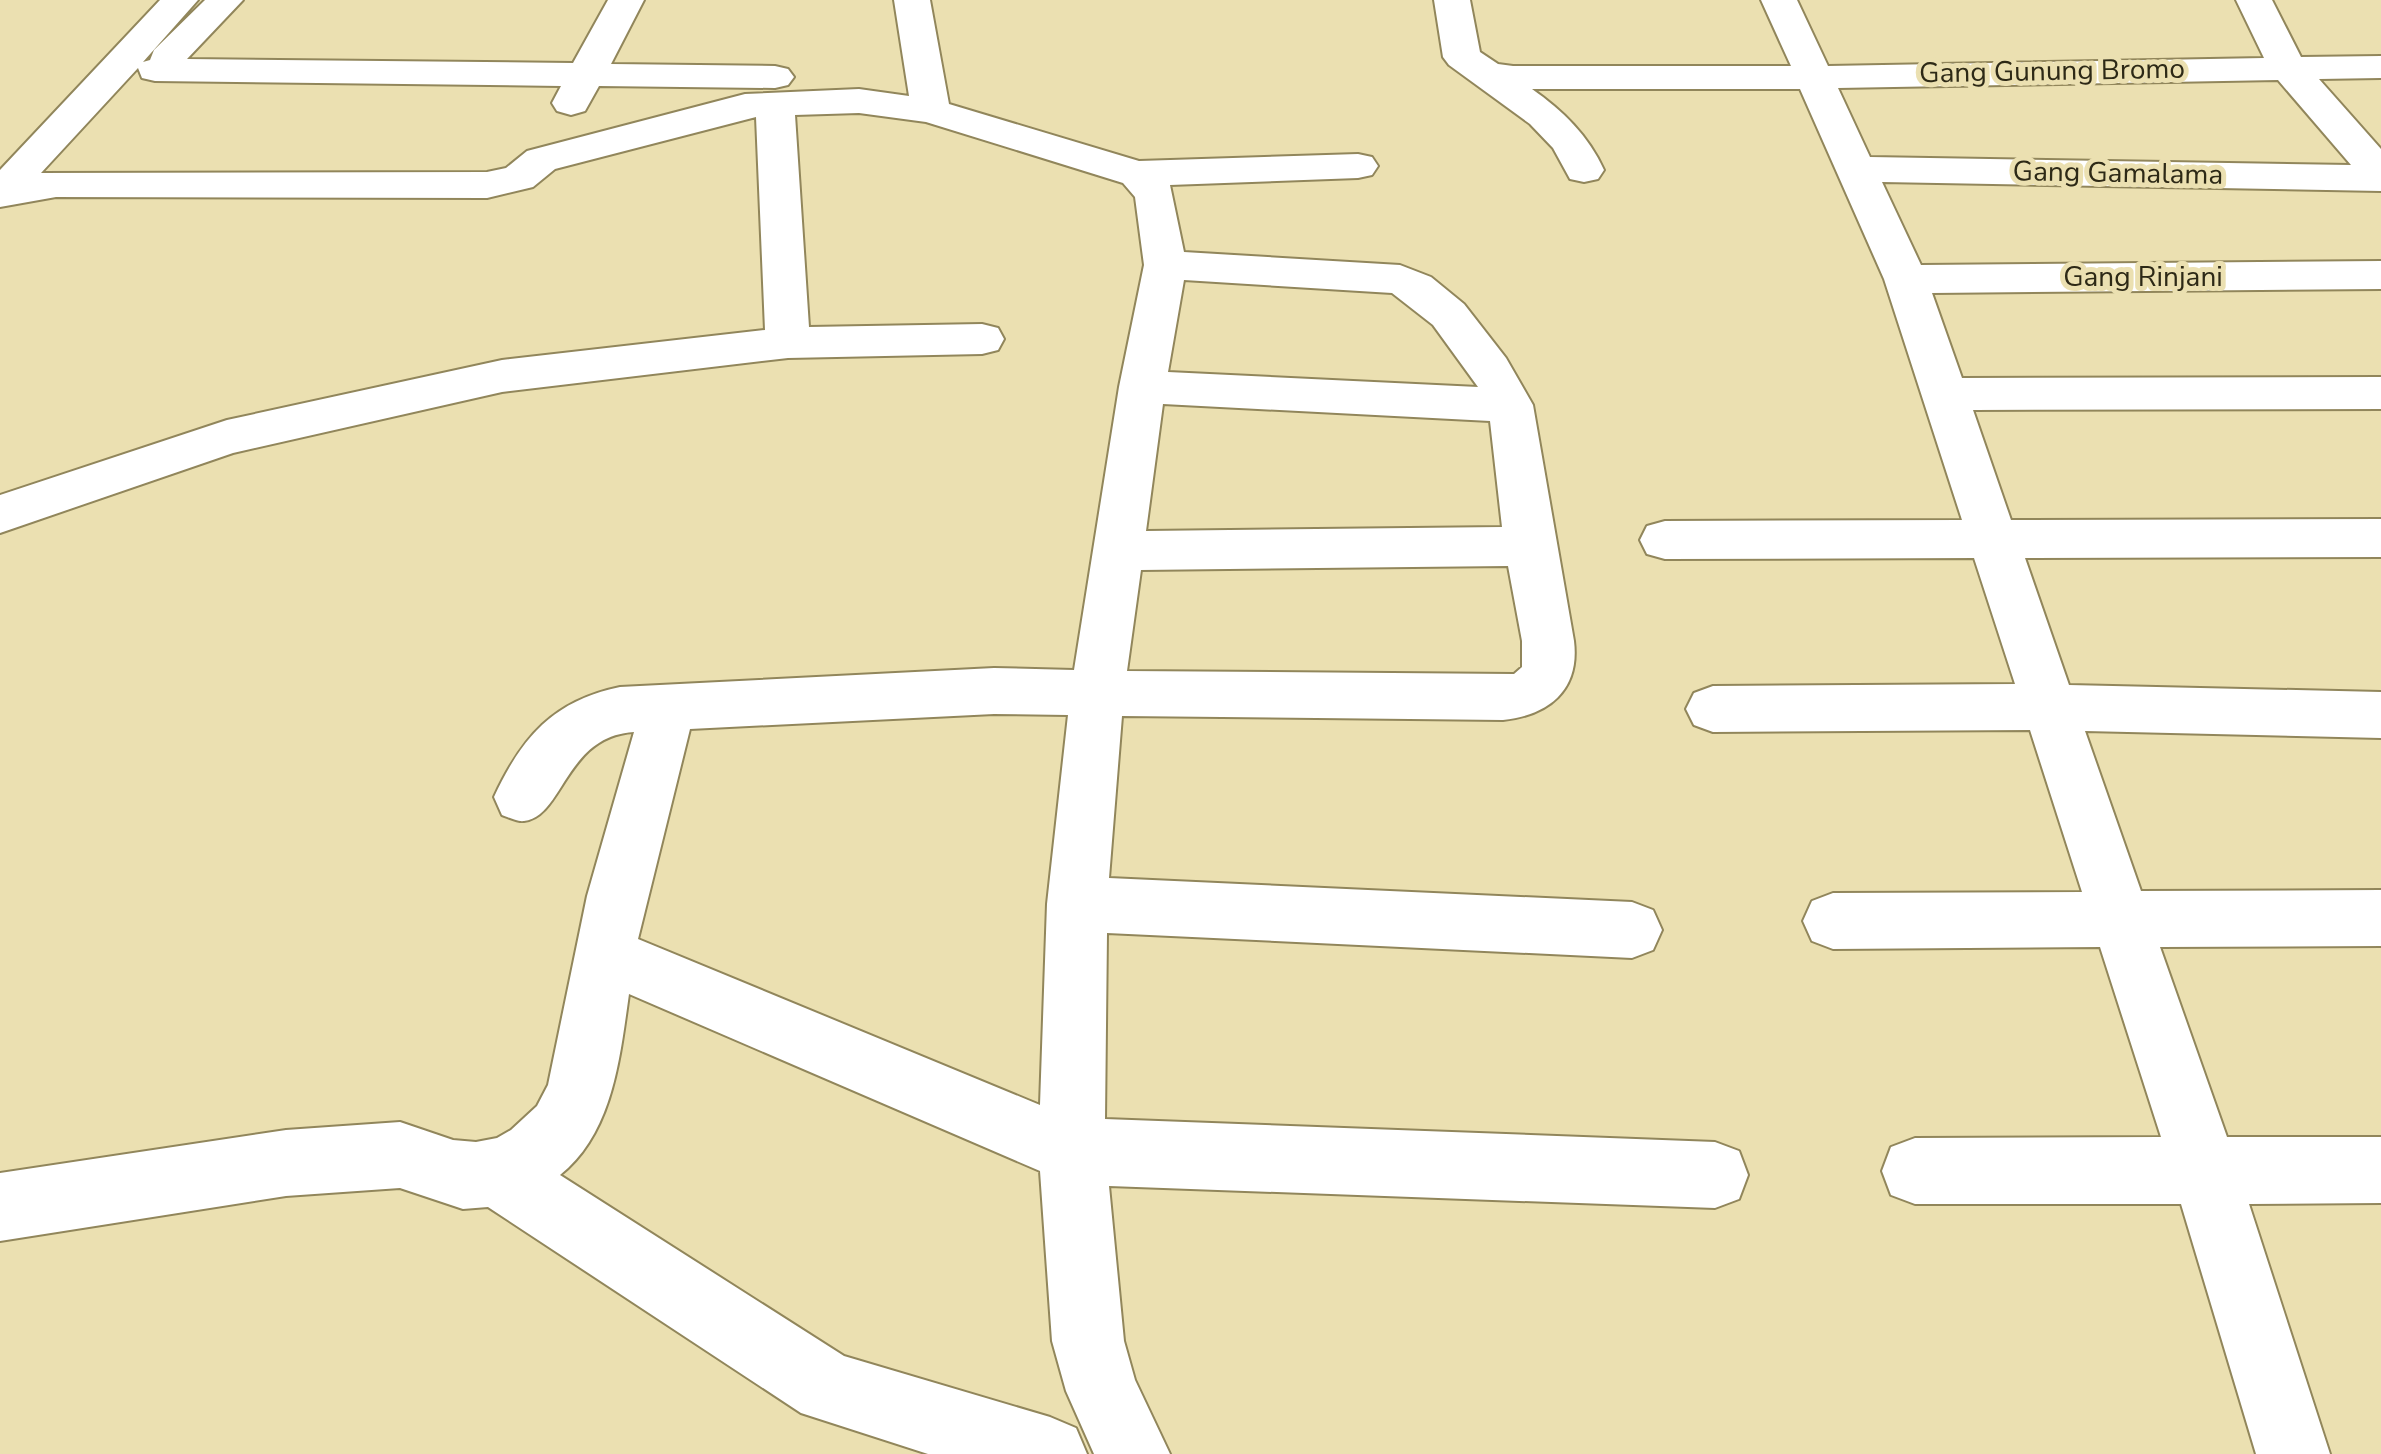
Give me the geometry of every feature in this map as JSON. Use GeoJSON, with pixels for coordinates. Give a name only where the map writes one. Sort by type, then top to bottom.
{"type":"FeatureCollection","features":[{"type":"Feature","properties":{"kind":"street"},"geometry":{"type":"LineString","coordinates":[[15,184],[180,0]]}},
{"type":"Feature","properties":{"kind":"street"},"geometry":{"type":"LineString","coordinates":[[15,184],[156,70],[224,0]]}},
{"type":"Feature","properties":{"kind":"street"},"geometry":{"type":"LineString","coordinates":[[15,184],[487,185],[519,178],[541,160],[626,0]]}},
{"type":"Feature","properties":{"kind":"street"},"geometry":{"type":"LineString","coordinates":[[912,0],[927,94]]}},
{"type":"Feature","properties":{"kind":"street"},"geometry":{"type":"LineString","coordinates":[[1452,0],[1462,57],[1569,139],[1584,170]]}},
{"type":"Feature","properties":{"kind":"street"},"geometry":{"type":"LineString","coordinates":[[1779,0],[1906,279],[2204,1168],[2292,1454]]}},
{"type":"Feature","properties":{"kind":"street"},"geometry":{"type":"LineString","coordinates":[[2254,0],[2288,68],[2381,176]]}},
{"type":"Feature","properties":{"kind":"street","name":"Gang Gunung Bromo"},"geometry":{"type":"LineString","coordinates":[[1488,74],[1667,80],[2381,67]]}},
{"type":"Feature","properties":{"kind":"street"},"geometry":{"type":"LineString","coordinates":[[156,70],[585,78],[927,94],[1136,174],[1148,183],[1155,196],[1165,265],[1142,387],[1097,696],[1077,904],[1072,1152],[1088,1341],[1102,1391],[1133,1454]]}},
{"type":"Feature","properties":{"kind":"street"},"geometry":{"type":"LineString","coordinates":[[541,160],[725,110],[927,94]]}},
{"type":"Feature","properties":{"kind":"street"},"geometry":{"type":"LineString","coordinates":[[776,104],[788,343]]}},
{"type":"Feature","properties":{"kind":"street"},"geometry":{"type":"LineString","coordinates":[[1136,174],[1358,166]]}},
{"type":"Feature","properties":{"kind":"street","name":"Gang Gamalama"},"geometry":{"type":"LineString","coordinates":[[1855,169],[2381,176]]}},
{"type":"Feature","properties":{"kind":"street"},"geometry":{"type":"LineString","coordinates":[[522,797],[559,741],[586,718],[620,710],[994,691],[1097,696],[1486,700],[1522,695],[1539,686],[1548,670],[1546,631],[1528,546],[1510,405],[1464,334],[1438,303],[1400,279],[1165,265]]}},
{"type":"Feature","properties":{"kind":"street","name":"Gang Rinjani"},"geometry":{"type":"LineString","coordinates":[[1906,279],[2381,275]]}},
{"type":"Feature","properties":{"kind":"street"},"geometry":{"type":"LineString","coordinates":[[0,514],[194,447],[315,415],[502,376],[788,343],[982,340]]}},
{"type":"Feature","properties":{"kind":"street"},"geometry":{"type":"LineString","coordinates":[[1142,387],[1510,405]]}},
{"type":"Feature","properties":{"kind":"street"},"geometry":{"type":"LineString","coordinates":[[1944,394],[2381,393]]}},
{"type":"Feature","properties":{"kind":"street"},"geometry":{"type":"LineString","coordinates":[[1665,540],[2381,538]]}},
{"type":"Feature","properties":{"kind":"street"},"geometry":{"type":"LineString","coordinates":[[1118,551],[1528,546]]}},
{"type":"Feature","properties":{"kind":"street"},"geometry":{"type":"LineString","coordinates":[[1713,709],[2049,707],[2381,715]]}},
{"type":"Feature","properties":{"kind":"street"},"geometry":{"type":"LineString","coordinates":[[0,1207],[286,1162],[416,1156],[447,1174],[496,1173],[548,1143],[567,1119],[578,1094],[605,954],[668,709]]}},
{"type":"Feature","properties":{"kind":"street"},"geometry":{"type":"LineString","coordinates":[[1077,904],[1632,930]]}},
{"type":"Feature","properties":{"kind":"street"},"geometry":{"type":"LineString","coordinates":[[1833,921],[2381,918]]}},
{"type":"Feature","properties":{"kind":"street"},"geometry":{"type":"LineString","coordinates":[[605,954],[1072,1152],[1715,1175]]}},
{"type":"Feature","properties":{"kind":"street"},"geometry":{"type":"LineString","coordinates":[[1915,1171],[2381,1170]]}},
{"type":"Feature","properties":{"kind":"street"},"geometry":{"type":"LineString","coordinates":[[496,1173],[826,1388],[1050,1454]]}}]}
